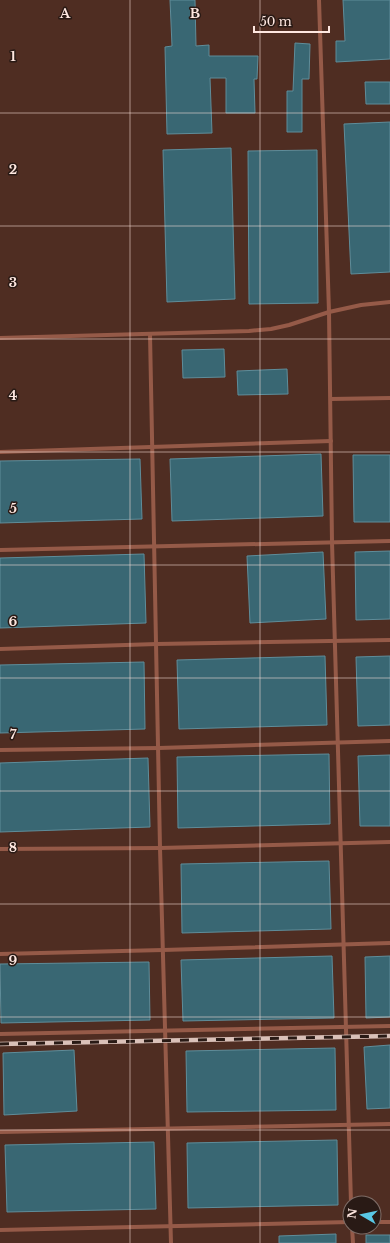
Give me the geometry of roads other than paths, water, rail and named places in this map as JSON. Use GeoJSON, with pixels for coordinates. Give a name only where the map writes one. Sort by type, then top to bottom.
{"type":"FeatureCollection","features":[{"type":"Feature","properties":{"kind":"lane"},"geometry":{"type":"LineString","coordinates":[[319,0],[329,312],[332,441],[332,542],[352,1195]]}},
{"type":"Feature","properties":{"kind":"lane"},"geometry":{"type":"LineString","coordinates":[[0,338],[225,333],[270,329],[289,326],[329,312],[361,305],[390,302]]}},
{"type":"Feature","properties":{"kind":"lane"},"geometry":{"type":"LineString","coordinates":[[150,334],[160,848],[171,1243]]}},
{"type":"Feature","properties":{"kind":"lane"},"geometry":{"type":"LineString","coordinates":[[331,400],[390,398]]}},
{"type":"Feature","properties":{"kind":"lane"},"geometry":{"type":"LineString","coordinates":[[0,452],[332,441]]}},
{"type":"Feature","properties":{"kind":"lane"},"geometry":{"type":"LineString","coordinates":[[0,550],[390,541]]}},
{"type":"Feature","properties":{"kind":"lane"},"geometry":{"type":"LineString","coordinates":[[0,649],[157,644],[390,640]]}},
{"type":"Feature","properties":{"kind":"lane"},"geometry":{"type":"LineString","coordinates":[[0,750],[159,748],[390,741]]}},
{"type":"Feature","properties":{"kind":"lane"},"geometry":{"type":"LineString","coordinates":[[0,849],[160,848],[390,842]]}},
{"type":"Feature","properties":{"kind":"lane"},"geometry":{"type":"LineString","coordinates":[[0,954],[390,943]]}},
{"type":"Feature","properties":{"kind":"lane"},"geometry":{"type":"LineString","coordinates":[[0,1034],[390,1026]]}},
{"type":"Feature","properties":{"kind":"lane"},"geometry":{"type":"LineString","coordinates":[[0,1132],[390,1124]]}},
{"type":"Feature","properties":{"kind":"lane"},"geometry":{"type":"LineString","coordinates":[[0,1230],[342,1222]]}},
{"type":"Feature","properties":{"kind":"railway"},"geometry":{"type":"LineString","coordinates":[[0,1044],[390,1036]]}}]}
